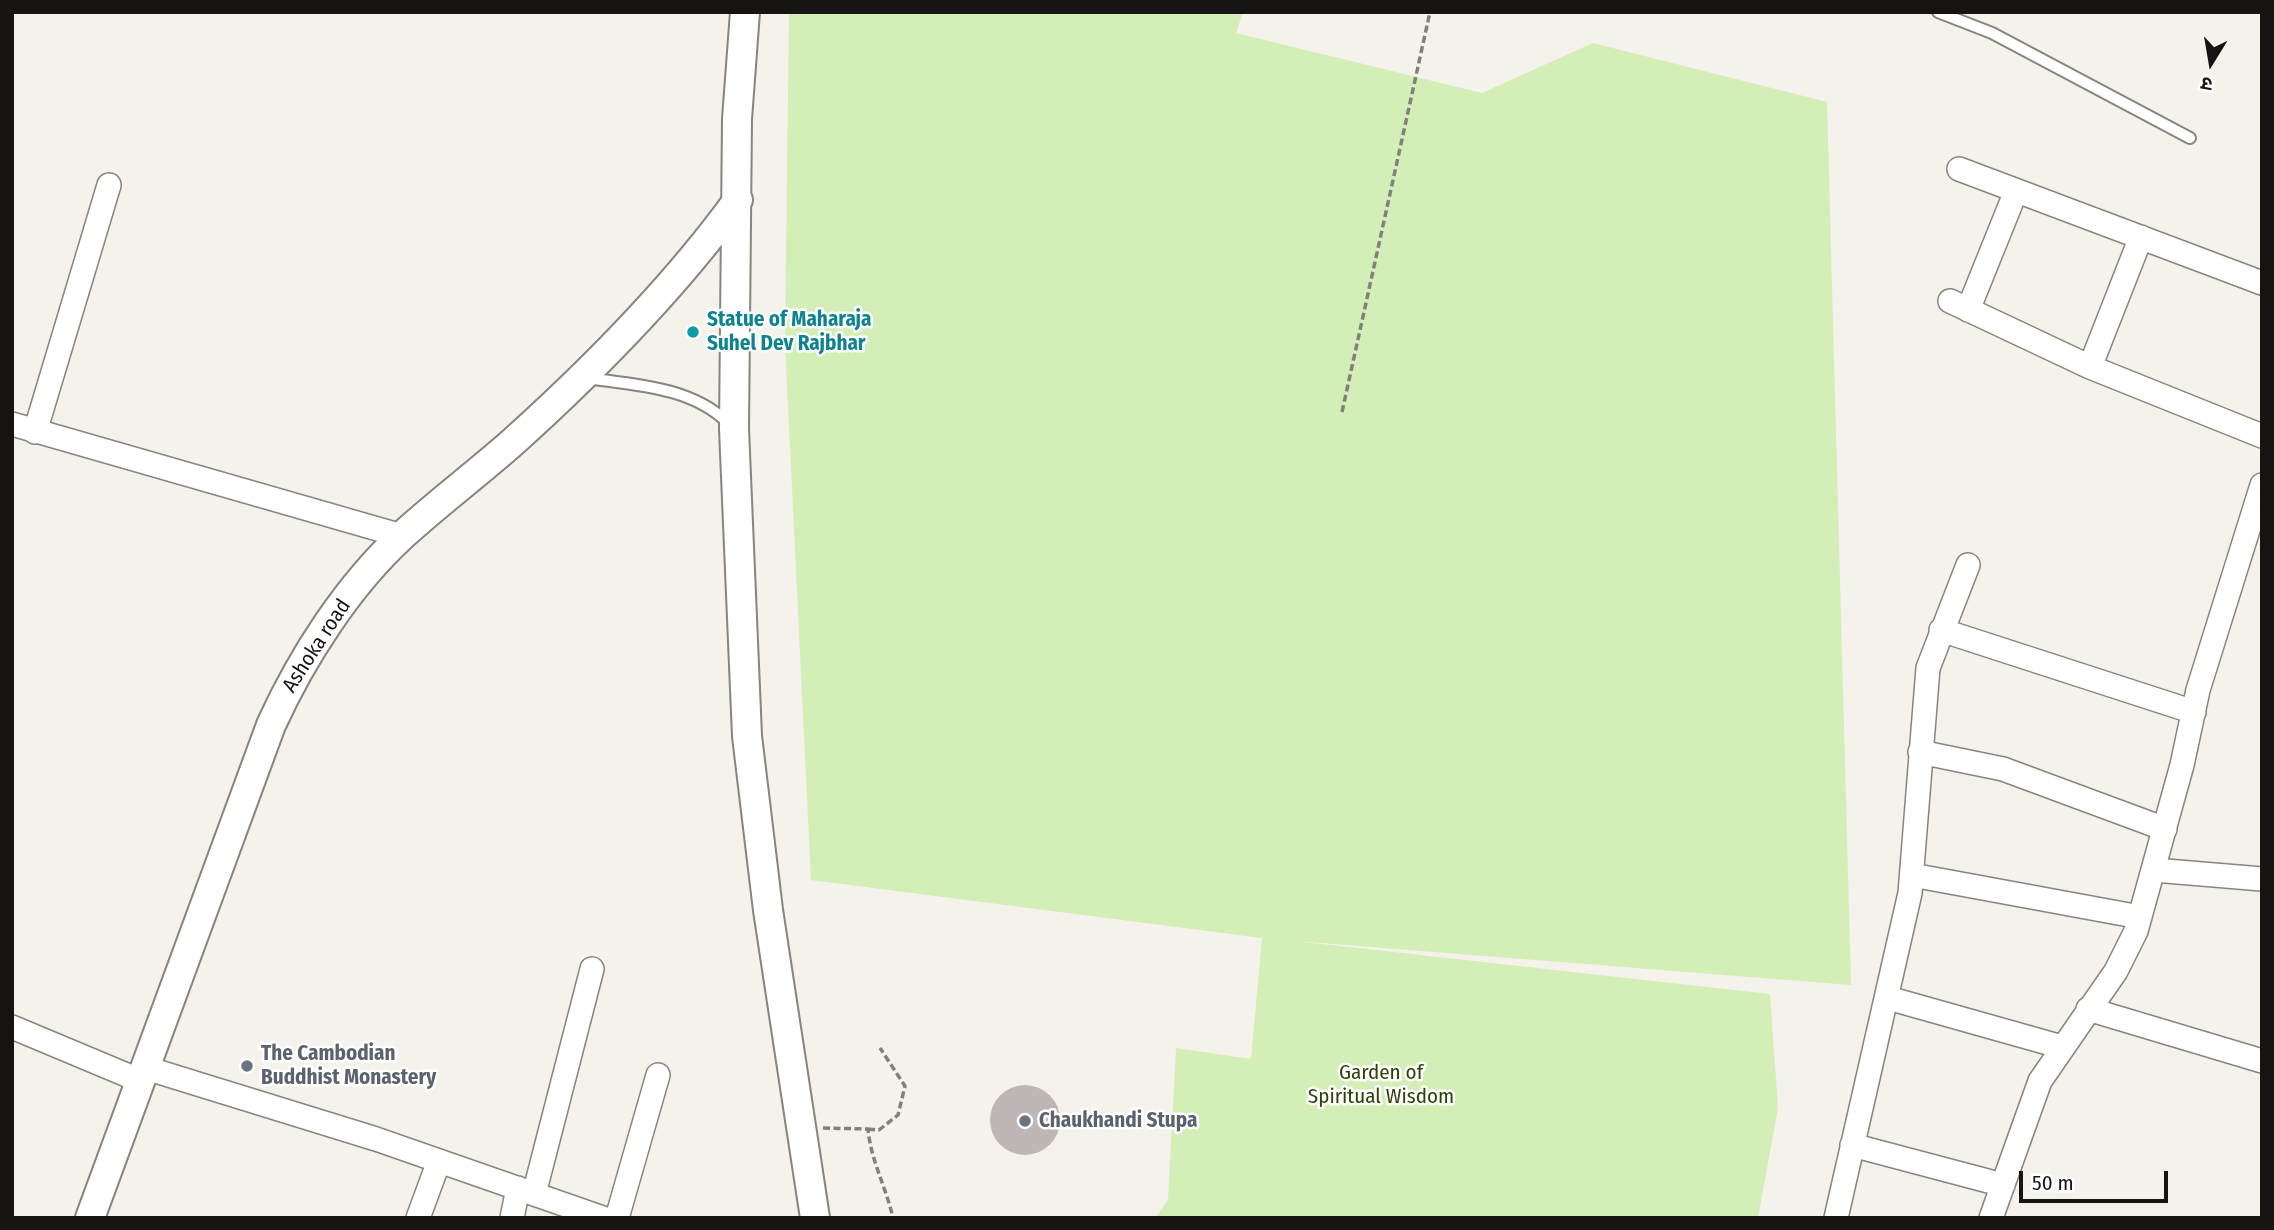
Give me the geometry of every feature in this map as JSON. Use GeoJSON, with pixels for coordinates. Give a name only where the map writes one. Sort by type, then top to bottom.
{"type":"FeatureCollection","features":[{"type":"Feature","properties":{"kind":"street"},"geometry":{"type":"LineString","coordinates":[[744,12],[737,119],[734,429],[747,736],[799,1126],[815,1218]]}},
{"type":"Feature","properties":{"kind":"street"},"geometry":{"type":"LineString","coordinates":[[1959,169],[2262,283]]}},
{"type":"Feature","properties":{"kind":"street"},"geometry":{"type":"LineString","coordinates":[[35,432],[109,185]]}},
{"type":"Feature","properties":{"kind":"street"},"geometry":{"type":"LineString","coordinates":[[2016,191],[1959,306],[2090,367],[2262,436]]}},
{"type":"Feature","properties":{"kind":"street","name":"Ashoka road"},"geometry":{"type":"LineString","coordinates":[[90,1218],[254,769],[287,690],[355,589],[402,536],[514,440],[581,377],[696,258],[738,200]]}},
{"type":"Feature","properties":{"kind":"street"},"geometry":{"type":"LineString","coordinates":[[2090,367],[2141,237]]}},
{"type":"Feature","properties":{"kind":"street"},"geometry":{"type":"LineString","coordinates":[[12,424],[402,536]]}},
{"type":"Feature","properties":{"kind":"street"},"geometry":{"type":"LineString","coordinates":[[1991,1218],[2040,1081],[2116,971],[2140,917],[2194,712],[2258,512],[2262,485]]}},
{"type":"Feature","properties":{"kind":"street"},"geometry":{"type":"LineString","coordinates":[[1836,1218],[1888,998],[1912,875],[1928,668],[1968,565]]}},
{"type":"Feature","properties":{"kind":"street"},"geometry":{"type":"LineString","coordinates":[[1941,629],[2194,712]]}},
{"type":"Feature","properties":{"kind":"street"},"geometry":{"type":"LineString","coordinates":[[1920,752],[2003,769],[2165,829]]}},
{"type":"Feature","properties":{"kind":"street"},"geometry":{"type":"LineString","coordinates":[[2154,870],[2262,878]]}},
{"type":"Feature","properties":{"kind":"street"},"geometry":{"type":"LineString","coordinates":[[1912,875],[2140,917]]}},
{"type":"Feature","properties":{"kind":"street"},"geometry":{"type":"LineString","coordinates":[[512,1218],[526,1191],[592,969]]}},
{"type":"Feature","properties":{"kind":"street"},"geometry":{"type":"LineString","coordinates":[[1888,998],[2062,1047]]}},
{"type":"Feature","properties":{"kind":"street"},"geometry":{"type":"LineString","coordinates":[[2088,1009],[2262,1061]]}},
{"type":"Feature","properties":{"kind":"street"},"geometry":{"type":"LineString","coordinates":[[12,1027],[143,1074],[439,1161],[603,1218]]}},
{"type":"Feature","properties":{"kind":"street"},"geometry":{"type":"LineString","coordinates":[[617,1218],[658,1075]]}},
{"type":"Feature","properties":{"kind":"street"},"geometry":{"type":"LineString","coordinates":[[1852,1145],[2003,1185]]}},
{"type":"Feature","properties":{"kind":"street"},"geometry":{"type":"LineString","coordinates":[[418,1218],[439,1161]]}},
{"type":"Feature","properties":{"kind":"lane"},"geometry":{"type":"LineString","coordinates":[[1938,12],[1992,33],[2190,138]]}},
{"type":"Feature","properties":{"kind":"lane"},"geometry":{"type":"LineString","coordinates":[[581,377],[680,394],[711,406],[734,429]]}},
{"type":"Feature","properties":{"kind":"path"},"geometry":{"type":"LineString","coordinates":[[1342,412],[1430,12]]}},
{"type":"Feature","properties":{"kind":"path"},"geometry":{"type":"LineString","coordinates":[[799,1126],[878,1129],[898,1115],[905,1086],[880,1048]]}},
{"type":"Feature","properties":{"kind":"path"},"geometry":{"type":"LineString","coordinates":[[868,1129],[871,1155],[885,1187],[893,1218]]}},
{"type":"Feature","properties":{"kind":"green space","name":"Garden of Spiritual Wisdom"},"geometry":{"type":"Polygon","coordinates":[[[789,12],[1243,12],[1236,33],[1482,93],[1593,43],[1827,102],[1851,985],[1295,941],[1770,994],[1778,1108],[1758,1218],[1155,1218],[1168,1200],[1176,1048],[1251,1059],[1262,938],[811,880],[785,344],[789,12]]]}},
{"type":"Feature","properties":{"kind":"building","name":"Chaukhandi Stupa"},"geometry":{"type":"Polygon","coordinates":[[[1025,1085],[1044,1091],[1054,1101],[1060,1120],[1054,1139],[1044,1149],[1025,1155],[1006,1149],[996,1139],[990,1120],[996,1101],[1006,1091],[1025,1085]]]}},
{"type":"Feature","properties":{"kind":"place","name":"Statue of Maharaja Suhel Dev Rajbhar"},"geometry":{"type":"Point","coordinates":[693,332]}},
{"type":"Feature","properties":{"kind":"place","name":"The Cambodian Buddhist Monastery"},"geometry":{"type":"Point","coordinates":[247,1066]}},
{"type":"Feature","properties":{"kind":"place","name":"Chaukhandi Stupa"},"geometry":{"type":"Point","coordinates":[1025,1121]}}]}
